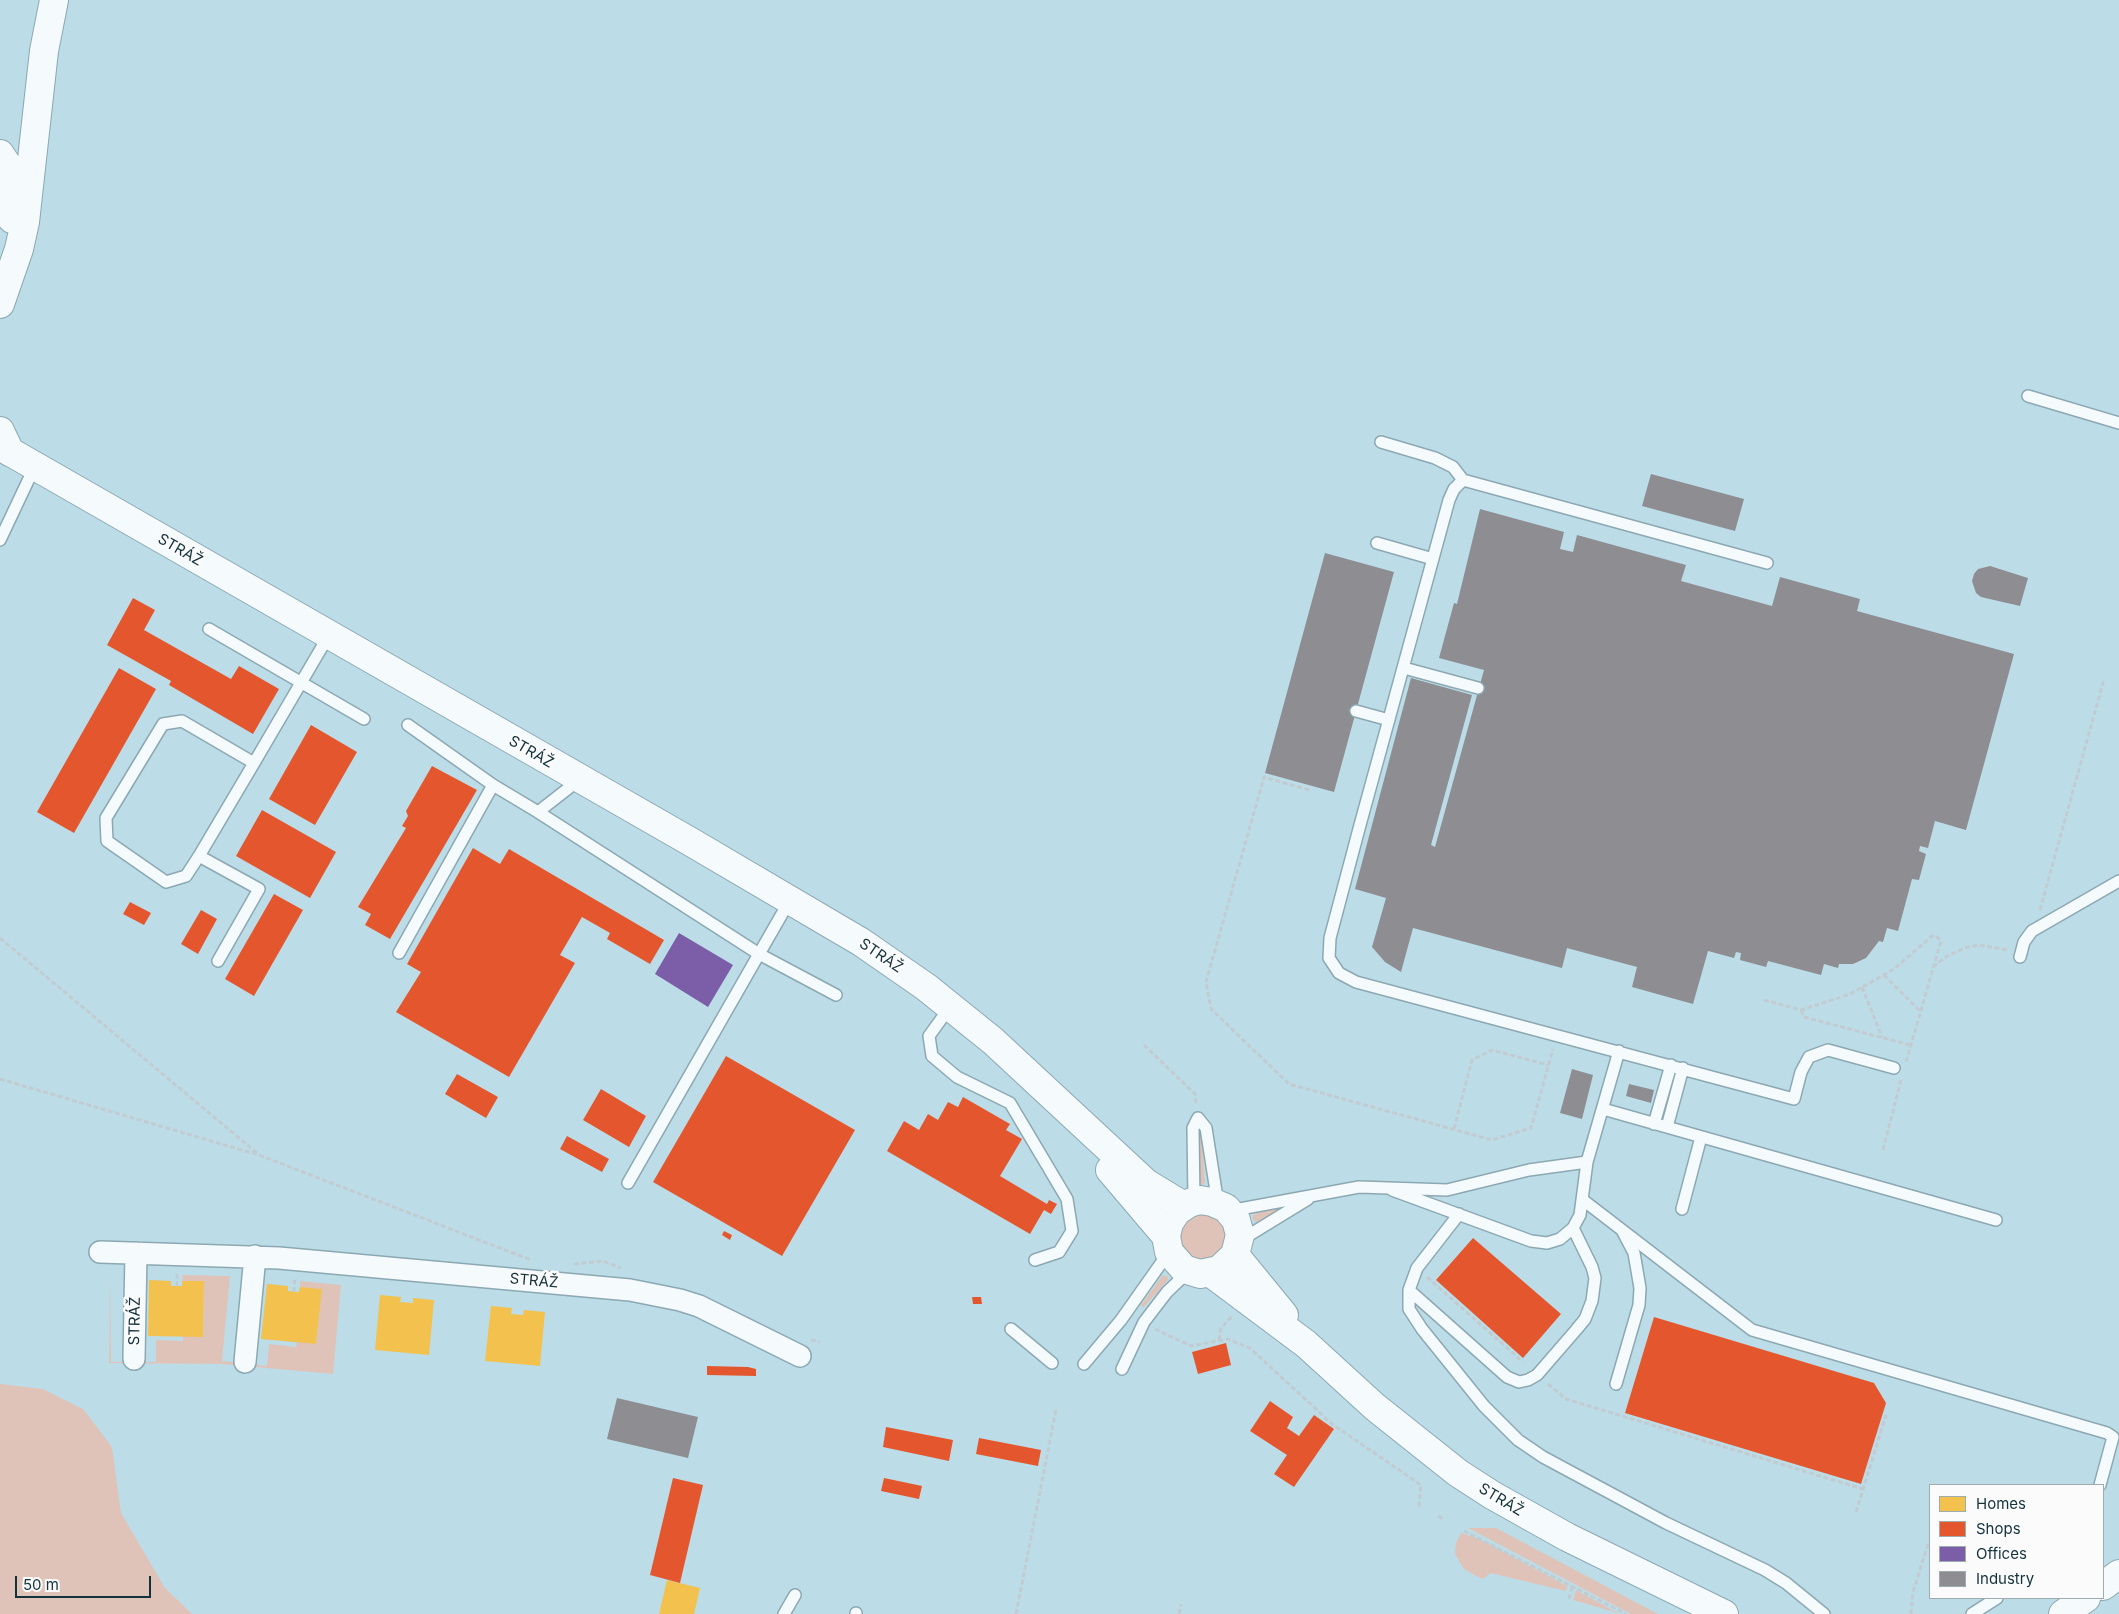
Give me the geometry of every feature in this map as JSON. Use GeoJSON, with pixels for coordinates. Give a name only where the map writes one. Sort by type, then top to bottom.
{"type":"FeatureCollection","features":[{"type":"Feature","properties":{"kind":"main road"},"geometry":{"type":"LineString","coordinates":[[0,304],[19,249],[25,222],[44,51],[54,0]]}},
{"type":"Feature","properties":{"kind":"main road"},"geometry":{"type":"LineString","coordinates":[[0,154],[6,163],[14,193],[12,220],[0,268]]}},
{"type":"Feature","properties":{"kind":"main road","name":"STRÁŽ"},"geometry":{"type":"LineString","coordinates":[[3,443],[35,466],[790,900],[887,959],[994,1041],[1041,1087],[1146,1183],[1206,1206],[1238,1225],[1238,1248],[1306,1344]]}},
{"type":"Feature","properties":{"kind":"main road","name":"STRÁŽ"},"geometry":{"type":"LineString","coordinates":[[1041,1087],[1168,1244],[1176,1262],[1200,1272],[1306,1344],[1375,1408],[1422,1447],[1472,1483],[1526,1515],[1612,1560],[1724,1614]]}},
{"type":"Feature","properties":{"kind":"main road"},"geometry":{"type":"LineString","coordinates":[[1168,1244],[1171,1219],[1206,1206]]}},
{"type":"Feature","properties":{"kind":"main road"},"geometry":{"type":"LineString","coordinates":[[1200,1272],[1223,1268],[1238,1248]]}},
{"type":"Feature","properties":{"kind":"main road"},"geometry":{"type":"LineString","coordinates":[[2104,1585],[2119,1574]]}},
{"type":"Feature","properties":{"kind":"main road"},"geometry":{"type":"LineString","coordinates":[[2063,1614],[2085,1599]]}},
{"type":"Feature","properties":{"kind":"street","name":"STRÁŽ"},"geometry":{"type":"LineString","coordinates":[[100,1252],[255,1256],[654,1294],[699,1306],[801,1347]]}},
{"type":"Feature","properties":{"kind":"street","name":"STRÁŽ"},"geometry":{"type":"LineString","coordinates":[[134,1360],[136,1253]]}},
{"type":"Feature","properties":{"kind":"street"},"geometry":{"type":"LineString","coordinates":[[245,1362],[255,1256]]}},
{"type":"Feature","properties":{"kind":"lane"},"geometry":{"type":"LineString","coordinates":[[2028,396],[2119,423]]}},
{"type":"Feature","properties":{"kind":"lane"},"geometry":{"type":"LineString","coordinates":[[1381,442],[1435,458],[1453,467],[1463,480],[1767,563]]}},
{"type":"Feature","properties":{"kind":"lane"},"geometry":{"type":"LineString","coordinates":[[0,540],[35,466]]}},
{"type":"Feature","properties":{"kind":"lane"},"geometry":{"type":"LineString","coordinates":[[1463,480],[1454,489],[1450,500],[1330,938],[1328,958],[1339,974],[1356,982],[1794,1099],[1801,1072],[1809,1057],[1828,1050],[1901,1069]]}},
{"type":"Feature","properties":{"kind":"lane"},"geometry":{"type":"LineString","coordinates":[[1377,543],[1434,559]]}},
{"type":"Feature","properties":{"kind":"lane"},"geometry":{"type":"LineString","coordinates":[[209,629],[364,719]]}},
{"type":"Feature","properties":{"kind":"lane"},"geometry":{"type":"LineString","coordinates":[[254,764],[182,721],[163,724],[106,818],[107,842],[166,882],[186,876],[254,764],[329,635]]}},
{"type":"Feature","properties":{"kind":"lane"},"geometry":{"type":"LineString","coordinates":[[1404,668],[1478,688]]}},
{"type":"Feature","properties":{"kind":"lane"},"geometry":{"type":"LineString","coordinates":[[1356,711],[1389,720]]}},
{"type":"Feature","properties":{"kind":"lane"},"geometry":{"type":"LineString","coordinates":[[408,725],[493,785],[759,954],[836,995]]}},
{"type":"Feature","properties":{"kind":"lane"},"geometry":{"type":"LineString","coordinates":[[538,812],[580,780]]}},
{"type":"Feature","properties":{"kind":"lane"},"geometry":{"type":"LineString","coordinates":[[399,953],[493,785]]}},
{"type":"Feature","properties":{"kind":"lane"},"geometry":{"type":"LineString","coordinates":[[199,856],[259,889],[218,961]]}},
{"type":"Feature","properties":{"kind":"lane"},"geometry":{"type":"LineString","coordinates":[[2015,953],[2032,931],[2119,881]]}},
{"type":"Feature","properties":{"kind":"lane"},"geometry":{"type":"LineString","coordinates":[[628,1183],[790,900]]}},
{"type":"Feature","properties":{"kind":"lane"},"geometry":{"type":"LineString","coordinates":[[950,1006],[930,1036],[932,1056],[957,1077],[1010,1103],[1067,1199],[1072,1231],[1059,1252],[1035,1260]]}},
{"type":"Feature","properties":{"kind":"lane"},"geometry":{"type":"LineString","coordinates":[[1392,1190],[1520,1238],[1547,1243],[1560,1239],[1573,1228],[1580,1215],[1587,1162],[1618,1051]]}},
{"type":"Feature","properties":{"kind":"lane"},"geometry":{"type":"LineString","coordinates":[[1654,1124],[1672,1065]]}},
{"type":"Feature","properties":{"kind":"lane"},"geometry":{"type":"LineString","coordinates":[[1667,1128],[1683,1068]]}},
{"type":"Feature","properties":{"kind":"lane"},"geometry":{"type":"LineString","coordinates":[[1603,1109],[1996,1220]]}},
{"type":"Feature","properties":{"kind":"lane"},"geometry":{"type":"LineString","coordinates":[[1198,1118],[1206,1128],[1206,1206],[1193,1128],[1198,1118]]}},
{"type":"Feature","properties":{"kind":"lane"},"geometry":{"type":"LineString","coordinates":[[1682,1209],[1701,1137]]}},
{"type":"Feature","properties":{"kind":"lane"},"geometry":{"type":"LineString","coordinates":[[1206,1206],[1316,1195],[1359,1187],[1392,1190],[1447,1190],[1529,1170],[1587,1162]]}},
{"type":"Feature","properties":{"kind":"lane"},"geometry":{"type":"LineString","coordinates":[[1238,1248],[1316,1195]]}},
{"type":"Feature","properties":{"kind":"lane"},"geometry":{"type":"LineString","coordinates":[[1583,1200],[1752,1330],[2107,1433],[2113,1437],[2100,1484]]}},
{"type":"Feature","properties":{"kind":"lane"},"geometry":{"type":"LineString","coordinates":[[1459,1214],[1417,1268],[1409,1290],[1409,1309],[1422,1329],[1484,1406],[1518,1440],[1543,1457],[1626,1502],[1765,1570],[1786,1583],[1824,1614]]}},
{"type":"Feature","properties":{"kind":"lane"},"geometry":{"type":"LineString","coordinates":[[1409,1290],[1507,1377],[1519,1382],[1528,1380],[1537,1375],[1585,1319],[1592,1301],[1594,1278],[1592,1267],[1573,1228]]}},
{"type":"Feature","properties":{"kind":"lane"},"geometry":{"type":"LineString","coordinates":[[1616,1384],[1639,1305],[1640,1288],[1634,1253],[1620,1228]]}},
{"type":"Feature","properties":{"kind":"lane"},"geometry":{"type":"LineString","coordinates":[[1084,1364],[1121,1320],[1168,1244]]}},
{"type":"Feature","properties":{"kind":"lane"},"geometry":{"type":"LineString","coordinates":[[1122,1369],[1144,1322],[1167,1292],[1200,1272]]}},
{"type":"Feature","properties":{"kind":"lane"},"geometry":{"type":"LineString","coordinates":[[1011,1329],[1052,1363]]}},
{"type":"Feature","properties":{"kind":"lane"},"geometry":{"type":"LineString","coordinates":[[784,1614],[795,1595]]}},
{"type":"Feature","properties":{"kind":"lane"},"geometry":{"type":"LineString","coordinates":[[1972,1614],[1995,1599]]}},
{"type":"Feature","properties":{"kind":"path"},"geometry":{"type":"LineString","coordinates":[[2035,916],[2039,913],[2049,880],[2104,679]]}},
{"type":"Feature","properties":{"kind":"path"},"geometry":{"type":"LineString","coordinates":[[1309,790],[1264,777],[1206,982],[1211,1009],[1290,1084],[1492,1140],[1531,1128],[1553,1049]]}},
{"type":"Feature","properties":{"kind":"path"},"geometry":{"type":"LineString","coordinates":[[1764,1000],[1801,1010],[1850,994],[1894,969],[1932,936],[1936,936],[1941,941],[1901,1069],[1883,1150]]}},
{"type":"Feature","properties":{"kind":"path"},"geometry":{"type":"LineString","coordinates":[[0,938],[259,1155]]}},
{"type":"Feature","properties":{"kind":"path"},"geometry":{"type":"LineString","coordinates":[[1933,968],[1947,956],[1968,947],[1979,945],[2015,953]]}},
{"type":"Feature","properties":{"kind":"path"},"geometry":{"type":"LineString","coordinates":[[1884,974],[1920,1011]]}},
{"type":"Feature","properties":{"kind":"path"},"geometry":{"type":"LineString","coordinates":[[1862,987],[1882,1037]]}},
{"type":"Feature","properties":{"kind":"path"},"geometry":{"type":"LineString","coordinates":[[1801,1010],[1804,1017],[1910,1045]]}},
{"type":"Feature","properties":{"kind":"path"},"geometry":{"type":"LineString","coordinates":[[1144,1045],[1195,1094],[1198,1118]]}},
{"type":"Feature","properties":{"kind":"path"},"geometry":{"type":"LineString","coordinates":[[1454,1129],[1472,1060],[1492,1050],[1548,1065]]}},
{"type":"Feature","properties":{"kind":"path"},"geometry":{"type":"LineString","coordinates":[[0,1079],[259,1155],[540,1263]]}},
{"type":"Feature","properties":{"kind":"path"},"geometry":{"type":"LineString","coordinates":[[567,1265],[603,1261],[630,1272]]}},
{"type":"Feature","properties":{"kind":"path"},"geometry":{"type":"LineString","coordinates":[[1425,1274],[1523,1362]]}},
{"type":"Feature","properties":{"kind":"path"},"geometry":{"type":"LineString","coordinates":[[1219,1340],[1221,1328],[1234,1314]]}},
{"type":"Feature","properties":{"kind":"path"},"geometry":{"type":"LineString","coordinates":[[1150,1326],[1191,1346],[1199,1346],[1219,1340],[1236,1340],[1251,1348],[1332,1424],[1421,1485],[1419,1505],[1422,1507]]}},
{"type":"Feature","properties":{"kind":"path"},"geometry":{"type":"LineString","coordinates":[[801,1347],[820,1342]]}},
{"type":"Feature","properties":{"kind":"path"},"geometry":{"type":"LineString","coordinates":[[1545,1381],[1566,1399],[1863,1489]]}},
{"type":"Feature","properties":{"kind":"path"},"geometry":{"type":"LineString","coordinates":[[1016,1614],[1056,1410]]}},
{"type":"Feature","properties":{"kind":"path"},"geometry":{"type":"LineString","coordinates":[[1856,1512],[1886,1414]]}},
{"type":"Feature","properties":{"kind":"path"},"geometry":{"type":"LineString","coordinates":[[1438,1516],[1444,1519]]}},
{"type":"Feature","properties":{"kind":"path"},"geometry":{"type":"LineString","coordinates":[[1464,1531],[1626,1614]]}},
{"type":"Feature","properties":{"kind":"path"},"geometry":{"type":"LineString","coordinates":[[1911,1614],[1913,1592],[1929,1541]]}},
{"type":"Feature","properties":{"kind":"path"},"geometry":{"type":"LineString","coordinates":[[1569,1599],[1572,1586]]}},
{"type":"Feature","properties":{"kind":"path"},"geometry":{"type":"LineString","coordinates":[[1179,1614],[1181,1604]]}},
{"type":"Feature","properties":{"kind":"shaded area"},"geometry":{"type":"Polygon","coordinates":[[[1199,1132],[1202,1134],[1205,1183],[1200,1186],[1197,1183],[1199,1132]]]}},
{"type":"Feature","properties":{"kind":"shaded area"},"geometry":{"type":"Polygon","coordinates":[[[1278,1205],[1281,1211],[1256,1222],[1253,1220],[1253,1215],[1278,1205]]]}},
{"type":"Feature","properties":{"kind":"shaded area"},"geometry":{"type":"Polygon","coordinates":[[[1203,1210],[1223,1218],[1231,1238],[1214,1263],[1184,1257],[1178,1227],[1184,1218],[1203,1210]]]}},
{"type":"Feature","properties":{"kind":"shaded area"},"geometry":{"type":"Polygon","coordinates":[[[110,1273],[111,1362],[156,1362],[156,1340],[183,1341],[183,1336],[203,1337],[204,1282],[182,1281],[183,1275],[230,1276],[222,1361],[267,1366],[269,1344],[296,1347],[297,1342],[316,1344],[322,1289],[300,1287],[300,1281],[341,1285],[333,1374],[222,1364],[109,1363],[110,1273]]]}},
{"type":"Feature","properties":{"kind":"shaded area"},"geometry":{"type":"Polygon","coordinates":[[[1163,1275],[1168,1277],[1168,1280],[1143,1308],[1141,1305],[1163,1275]]]}},
{"type":"Feature","properties":{"kind":"shaded area"},"geometry":{"type":"Polygon","coordinates":[[[0,1384],[43,1389],[83,1409],[112,1447],[121,1513],[165,1588],[192,1614],[0,1614],[0,1384]]]}},
{"type":"Feature","properties":{"kind":"shaded area"},"geometry":{"type":"Polygon","coordinates":[[[1468,1528],[1496,1528],[1658,1614],[1631,1614],[1468,1528]]]}},
{"type":"Feature","properties":{"kind":"shaded area"},"geometry":{"type":"Polygon","coordinates":[[[1461,1533],[1479,1539],[1567,1586],[1566,1591],[1490,1573],[1483,1579],[1476,1576],[1464,1569],[1455,1554],[1456,1543],[1461,1533]]]}},
{"type":"Feature","properties":{"kind":"shaded area"},"geometry":{"type":"Polygon","coordinates":[[[1576,1590],[1612,1610],[1621,1614],[1573,1600],[1576,1590]]]}},
{"type":"Feature","properties":{"kind":"building: Homes"},"geometry":{"type":"Polygon","coordinates":[[[149,1280],[171,1281],[171,1286],[182,1286],[182,1281],[204,1281],[203,1337],[148,1336],[149,1280]]]}},
{"type":"Feature","properties":{"kind":"building: Homes"},"geometry":{"type":"Polygon","coordinates":[[[267,1284],[288,1286],[288,1291],[299,1292],[300,1287],[322,1289],[316,1344],[261,1339],[267,1284]]]}},
{"type":"Feature","properties":{"kind":"building: Homes"},"geometry":{"type":"Polygon","coordinates":[[[380,1295],[401,1297],[400,1302],[413,1303],[413,1298],[434,1300],[429,1355],[375,1350],[380,1295]]]}},
{"type":"Feature","properties":{"kind":"building: Homes"},"geometry":{"type":"Polygon","coordinates":[[[491,1306],[512,1308],[511,1314],[523,1315],[524,1310],[545,1312],[540,1366],[485,1361],[491,1306]]]}},
{"type":"Feature","properties":{"kind":"building: Homes"},"geometry":{"type":"Polygon","coordinates":[[[667,1580],[700,1588],[694,1614],[659,1614],[667,1580]]]}},
{"type":"Feature","properties":{"kind":"building: Shops"},"geometry":{"type":"Polygon","coordinates":[[[133,598],[155,610],[144,630],[231,679],[239,666],[279,689],[253,734],[169,685],[171,681],[107,645],[133,598]]]}},
{"type":"Feature","properties":{"kind":"building: Shops"},"geometry":{"type":"Polygon","coordinates":[[[119,668],[156,689],[74,833],[37,812],[119,668]]]}},
{"type":"Feature","properties":{"kind":"building: Shops"},"geometry":{"type":"Polygon","coordinates":[[[311,725],[357,752],[315,825],[269,799],[311,725]]]}},
{"type":"Feature","properties":{"kind":"building: Shops"},"geometry":{"type":"Polygon","coordinates":[[[432,766],[477,790],[390,939],[365,925],[371,914],[358,907],[406,828],[402,826],[408,816],[406,811],[432,766]]]}},
{"type":"Feature","properties":{"kind":"building: Shops"},"geometry":{"type":"Polygon","coordinates":[[[262,810],[336,852],[310,898],[236,856],[262,810]]]}},
{"type":"Feature","properties":{"kind":"building: Shops"},"geometry":{"type":"Polygon","coordinates":[[[473,848],[500,864],[509,849],[664,940],[650,964],[607,939],[610,933],[582,917],[560,955],[575,963],[509,1077],[396,1012],[421,972],[407,964],[473,848]]]}},
{"type":"Feature","properties":{"kind":"building: Shops"},"geometry":{"type":"Polygon","coordinates":[[[274,894],[303,910],[254,996],[225,979],[274,894]]]}},
{"type":"Feature","properties":{"kind":"building: Shops"},"geometry":{"type":"Polygon","coordinates":[[[130,902],[151,913],[144,925],[123,914],[130,902]]]}},
{"type":"Feature","properties":{"kind":"building: Shops"},"geometry":{"type":"Polygon","coordinates":[[[201,910],[217,919],[198,954],[181,944],[201,910]]]}},
{"type":"Feature","properties":{"kind":"building: Shops"},"geometry":{"type":"Polygon","coordinates":[[[726,1056],[855,1130],[782,1256],[653,1182],[726,1056]]]}},
{"type":"Feature","properties":{"kind":"building: Shops"},"geometry":{"type":"Polygon","coordinates":[[[457,1074],[498,1097],[486,1118],[445,1094],[457,1074]]]}},
{"type":"Feature","properties":{"kind":"building: Shops"},"geometry":{"type":"Polygon","coordinates":[[[601,1089],[646,1116],[629,1147],[583,1120],[601,1089]]]}},
{"type":"Feature","properties":{"kind":"building: Shops"},"geometry":{"type":"Polygon","coordinates":[[[963,1097],[1010,1124],[1006,1130],[1022,1139],[1000,1176],[1047,1204],[1049,1200],[1057,1204],[1051,1214],[1044,1210],[1030,1234],[887,1151],[904,1121],[919,1130],[928,1114],[938,1120],[948,1102],[958,1107],[963,1097]]]}},
{"type":"Feature","properties":{"kind":"building: Shops"},"geometry":{"type":"Polygon","coordinates":[[[567,1136],[609,1159],[602,1172],[560,1149],[567,1136]]]}},
{"type":"Feature","properties":{"kind":"building: Shops"},"geometry":{"type":"Polygon","coordinates":[[[724,1231],[732,1235],[730,1240],[722,1235],[724,1231]]]}},
{"type":"Feature","properties":{"kind":"building: Shops"},"geometry":{"type":"Polygon","coordinates":[[[1473,1238],[1561,1314],[1523,1358],[1436,1280],[1473,1238]]]}},
{"type":"Feature","properties":{"kind":"building: Shops"},"geometry":{"type":"Polygon","coordinates":[[[972,1297],[981,1297],[982,1304],[973,1304],[972,1297]]]}},
{"type":"Feature","properties":{"kind":"building: Shops"},"geometry":{"type":"Polygon","coordinates":[[[1654,1317],[1874,1383],[1886,1403],[1861,1484],[1625,1413],[1654,1317]]]}},
{"type":"Feature","properties":{"kind":"building: Shops"},"geometry":{"type":"Polygon","coordinates":[[[1226,1343],[1231,1365],[1198,1374],[1192,1352],[1226,1343]]]}},
{"type":"Feature","properties":{"kind":"building: Shops"},"geometry":{"type":"Polygon","coordinates":[[[707,1366],[748,1367],[756,1369],[756,1376],[707,1375],[707,1366]]]}},
{"type":"Feature","properties":{"kind":"building: Shops"},"geometry":{"type":"Polygon","coordinates":[[[1270,1401],[1293,1417],[1287,1428],[1299,1436],[1314,1415],[1334,1429],[1294,1487],[1274,1474],[1287,1455],[1250,1431],[1270,1401]]]}},
{"type":"Feature","properties":{"kind":"building: Shops"},"geometry":{"type":"Polygon","coordinates":[[[886,1427],[953,1440],[949,1461],[883,1447],[886,1427]]]}},
{"type":"Feature","properties":{"kind":"building: Shops"},"geometry":{"type":"Polygon","coordinates":[[[979,1438],[1041,1450],[1038,1466],[976,1454],[979,1438]]]}},
{"type":"Feature","properties":{"kind":"building: Shops"},"geometry":{"type":"Polygon","coordinates":[[[673,1478],[703,1485],[680,1583],[650,1575],[673,1478]]]}},
{"type":"Feature","properties":{"kind":"building: Shops"},"geometry":{"type":"Polygon","coordinates":[[[884,1478],[922,1486],[919,1499],[881,1491],[884,1478]]]}},
{"type":"Feature","properties":{"kind":"building: Offices"},"geometry":{"type":"Polygon","coordinates":[[[679,933],[733,965],[708,1007],[655,974],[679,933]]]}},
{"type":"Feature","properties":{"kind":"building: Industry"},"geometry":{"type":"Polygon","coordinates":[[[1651,474],[1744,499],[1735,531],[1642,506],[1651,474]]]}},
{"type":"Feature","properties":{"kind":"building: Industry"},"geometry":{"type":"Polygon","coordinates":[[[1480,509],[1564,532],[1560,549],[1573,552],[1577,535],[1686,565],[1681,581],[1772,606],[1780,577],[1860,599],[1857,611],[2014,654],[1966,830],[1935,821],[1928,848],[1920,846],[1919,851],[1926,854],[1919,880],[1912,879],[1898,931],[1887,928],[1883,942],[1879,941],[1866,958],[1853,964],[1839,964],[1838,968],[1824,964],[1821,975],[1768,961],[1766,967],[1740,960],[1741,953],[1736,952],[1734,958],[1708,951],[1693,1004],[1632,987],[1637,967],[1567,948],[1562,968],[1413,928],[1401,972],[1385,962],[1372,947],[1386,898],[1355,889],[1411,678],[1472,695],[1431,845],[1435,847],[1484,670],[1439,658],[1454,603],[1457,604],[1480,509]]]}},
{"type":"Feature","properties":{"kind":"building: Industry"},"geometry":{"type":"Polygon","coordinates":[[[1325,553],[1394,572],[1334,792],[1265,773],[1325,553]]]}},
{"type":"Feature","properties":{"kind":"building: Industry"},"geometry":{"type":"Polygon","coordinates":[[[1990,566],[2028,578],[2020,606],[1981,597],[1976,593],[1972,581],[1974,574],[1978,569],[1990,566]]]}},
{"type":"Feature","properties":{"kind":"building: Industry"},"geometry":{"type":"Polygon","coordinates":[[[1572,1069],[1593,1075],[1582,1119],[1560,1113],[1572,1069]]]}},
{"type":"Feature","properties":{"kind":"building: Industry"},"geometry":{"type":"Polygon","coordinates":[[[1629,1084],[1654,1090],[1651,1103],[1626,1096],[1629,1084]]]}},
{"type":"Feature","properties":{"kind":"building: Industry"},"geometry":{"type":"Polygon","coordinates":[[[617,1398],[698,1417],[688,1458],[607,1439],[617,1398]]]}}]}
